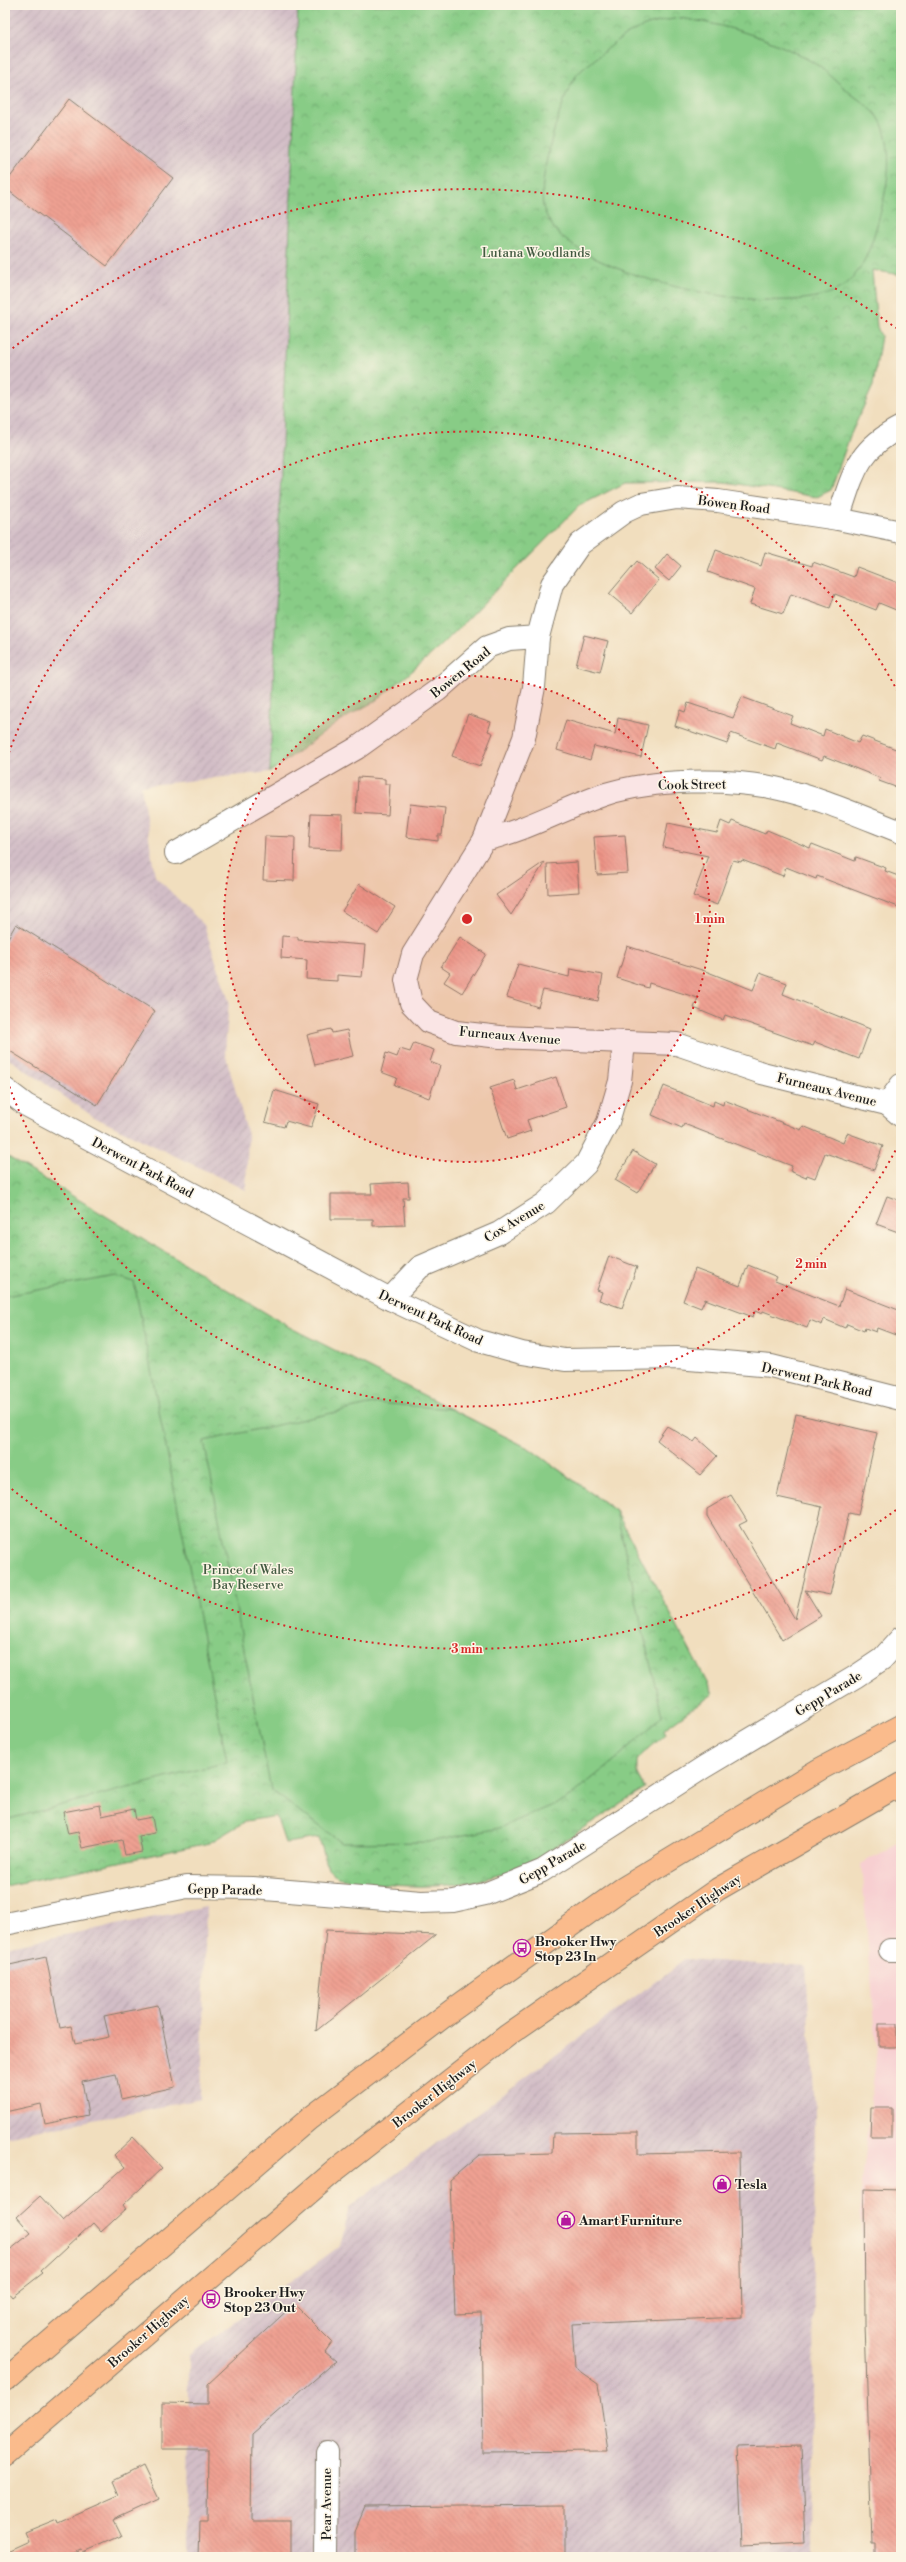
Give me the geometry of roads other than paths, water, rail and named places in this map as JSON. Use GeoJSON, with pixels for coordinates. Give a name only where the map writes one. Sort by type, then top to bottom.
{"type":"FeatureCollection","features":[{"type":"Feature","properties":{"kind":"highway"},"geometry":{"type":"LineString","coordinates":[[5,2380],[309,2119],[451,2011],[622,1889],[820,1769],[901,1726]]}},
{"type":"Feature","properties":{"kind":"highway","name":"Brooker Highway"},"geometry":{"type":"LineString","coordinates":[[5,2455],[338,2168],[508,2035],[718,1890],[901,1784]]}},
{"type":"Feature","properties":{"kind":"street"},"geometry":{"type":"LineString","coordinates":[[838,519],[857,465],[881,438],[901,427]]}},
{"type":"Feature","properties":{"kind":"street","name":"Bowen Road"},"geometry":{"type":"LineString","coordinates":[[176,853],[357,748],[438,690],[487,647],[509,639],[538,637],[552,584],[580,544],[624,512],[641,504],[677,498],[718,501],[838,519],[901,532]]}},
{"type":"Feature","properties":{"kind":"street","name":"Furneaux Avenue"},"geometry":{"type":"LineString","coordinates":[[538,637],[534,687],[524,738],[484,840],[413,954],[406,980],[411,1004],[429,1022],[456,1032],[500,1037],[677,1044],[762,1073],[894,1110]]}},
{"type":"Feature","properties":{"kind":"street","name":"Cook Street"},"geometry":{"type":"LineString","coordinates":[[484,840],[514,833],[606,794],[646,785],[689,782],[775,788],[833,806],[901,832]]}},
{"type":"Feature","properties":{"kind":"street","name":"Cox Avenue"},"geometry":{"type":"LineString","coordinates":[[390,1299],[420,1267],[498,1234],[546,1203],[586,1164],[608,1122],[620,1081],[624,1043]]}},
{"type":"Feature","properties":{"kind":"street"},"geometry":{"type":"LineString","coordinates":[[894,1110],[901,1085]]}},
{"type":"Feature","properties":{"kind":"street","name":"Derwent Park Road"},"geometry":{"type":"LineString","coordinates":[[5,1090],[26,1106],[390,1299],[480,1341],[522,1353],[564,1360],[678,1358],[771,1366],[901,1399]]}},
{"type":"Feature","properties":{"kind":"street","name":"Gepp Parade"},"geometry":{"type":"LineString","coordinates":[[5,1924],[186,1888],[253,1888],[421,1902],[453,1901],[485,1894],[542,1871],[704,1767],[855,1677],[882,1659],[901,1638]]}},
{"type":"Feature","properties":{"kind":"street","name":"Pear Avenue"},"geometry":{"type":"LineString","coordinates":[[326,2557],[327,2452]]}},
{"type":"Feature","properties":{"kind":"place","name":"Brooker Hwy Stop 23 In"},"geometry":{"type":"Point","coordinates":[522,1948]}},
{"type":"Feature","properties":{"kind":"place","name":"Tesla"},"geometry":{"type":"Point","coordinates":[722,2184]}},
{"type":"Feature","properties":{"kind":"place","name":"Amart Furniture"},"geometry":{"type":"Point","coordinates":[566,2220]}},
{"type":"Feature","properties":{"kind":"place","name":"Brooker Hwy Stop 23 Out"},"geometry":{"type":"Point","coordinates":[211,2299]}},
{"type":"Feature","properties":{"kind":"park label","name":"Lutana Woodlands"},"geometry":{"type":"Point","coordinates":[536,252]}},
{"type":"Feature","properties":{"kind":"park label","name":"Prince of Wales Bay Reserve"},"geometry":{"type":"Point","coordinates":[248,1576]}}]}
